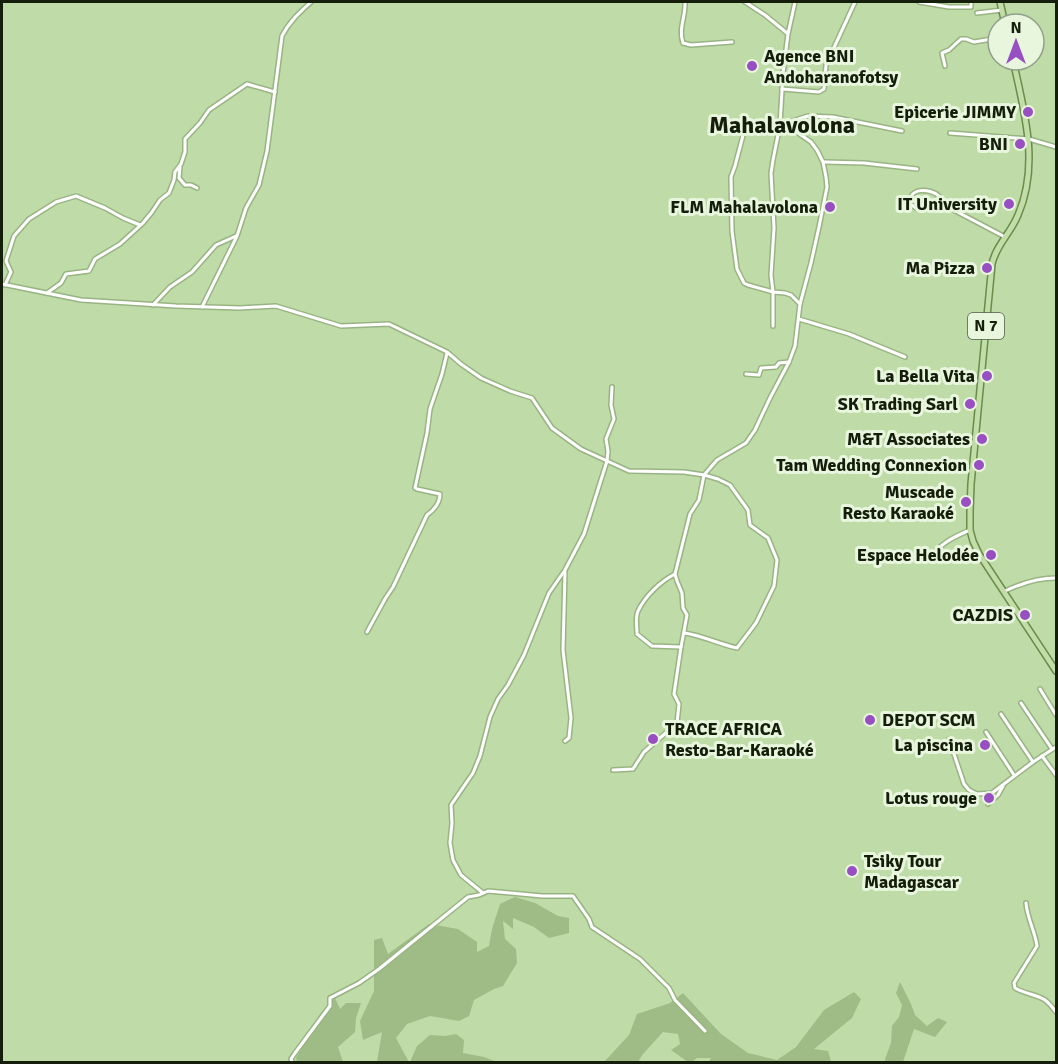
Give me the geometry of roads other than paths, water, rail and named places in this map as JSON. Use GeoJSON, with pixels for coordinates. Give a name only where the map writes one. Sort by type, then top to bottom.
{"type":"FeatureCollection","features":[{"type":"Feature","properties":{"kind":"main road"},"geometry":{"type":"LineString","coordinates":[[1000,2],[1002,10]]}},
{"type":"Feature","properties":{"kind":"main road","name":"N 7"},"geometry":{"type":"LineString","coordinates":[[1015,72],[1029,139],[1029,166],[1018,216],[996,251],[992,264],[971,484],[970,530],[979,554],[1056,670]]}},
{"type":"Feature","properties":{"kind":"street"},"geometry":{"type":"LineString","coordinates":[[202,307],[237,236],[246,208],[259,185],[267,151],[282,36],[292,20],[311,2]]}},
{"type":"Feature","properties":{"kind":"street"},"geometry":{"type":"LineString","coordinates":[[685,2],[681,30],[683,43],[691,45],[732,42]]}},
{"type":"Feature","properties":{"kind":"street"},"geometry":{"type":"LineString","coordinates":[[746,2],[788,34]]}},
{"type":"Feature","properties":{"kind":"street"},"geometry":{"type":"LineString","coordinates":[[773,326],[771,274],[774,228],[771,173],[772,160],[782,125],[782,89],[788,34],[795,2]]}},
{"type":"Feature","properties":{"kind":"street"},"geometry":{"type":"LineString","coordinates":[[782,89],[819,92],[824,89],[826,65],[855,2]]}},
{"type":"Feature","properties":{"kind":"street"},"geometry":{"type":"LineString","coordinates":[[919,2],[948,7],[971,7],[971,2]]}},
{"type":"Feature","properties":{"kind":"street"},"geometry":{"type":"LineString","coordinates":[[977,13],[1002,10]]}},
{"type":"Feature","properties":{"kind":"street"},"geometry":{"type":"LineString","coordinates":[[945,66],[942,53],[962,39],[974,42],[986,40]]}},
{"type":"Feature","properties":{"kind":"street"},"geometry":{"type":"LineString","coordinates":[[197,188],[185,185],[179,178],[185,152],[185,139],[209,110],[247,84],[275,92]]}},
{"type":"Feature","properties":{"kind":"street"},"geometry":{"type":"LineString","coordinates":[[782,125],[808,116],[833,117],[902,131]]}},
{"type":"Feature","properties":{"kind":"street"},"geometry":{"type":"LineString","coordinates":[[613,770],[633,769],[644,752],[677,723],[679,704],[674,694],[687,615],[683,608],[682,592],[675,574],[690,514],[699,500],[704,475],[717,460],[746,443],[755,430],[795,346],[800,304],[827,187],[823,162],[811,142],[791,128],[782,125],[746,124],[730,177],[732,231],[739,275],[748,285],[791,295],[800,304]]}},
{"type":"Feature","properties":{"kind":"street"},"geometry":{"type":"LineString","coordinates":[[950,134],[1029,139],[1056,147]]}},
{"type":"Feature","properties":{"kind":"street"},"geometry":{"type":"LineString","coordinates":[[823,162],[864,163],[917,169]]}},
{"type":"Feature","properties":{"kind":"street"},"geometry":{"type":"LineString","coordinates":[[47,293],[62,283],[66,274],[89,271],[95,259],[120,244],[140,226],[160,200],[169,193],[175,172],[181,164]]}},
{"type":"Feature","properties":{"kind":"street"},"geometry":{"type":"LineString","coordinates":[[916,208],[910,204],[911,195],[915,192],[929,192],[940,196],[943,204],[948,207],[1005,237]]}},
{"type":"Feature","properties":{"kind":"street"},"geometry":{"type":"LineString","coordinates":[[140,226],[76,196],[56,202],[29,219],[14,236],[6,261],[11,272],[3,284],[81,300],[202,307],[276,306],[340,326],[389,324],[447,352],[481,378],[532,398],[552,428],[581,449],[629,471],[684,472],[718,479],[730,486],[748,510],[750,525],[768,538],[777,560],[774,586],[756,623],[737,648],[685,633]]}},
{"type":"Feature","properties":{"kind":"street"},"geometry":{"type":"LineString","coordinates":[[153,305],[170,287],[192,272],[216,246],[237,236]]}},
{"type":"Feature","properties":{"kind":"street"},"geometry":{"type":"LineString","coordinates":[[799,319],[849,334],[904,357]]}},
{"type":"Feature","properties":{"kind":"street"},"geometry":{"type":"LineString","coordinates":[[367,632],[393,587],[422,524],[440,499],[440,494],[417,489],[415,485],[430,409],[447,352]]}},
{"type":"Feature","properties":{"kind":"street"},"geometry":{"type":"LineString","coordinates":[[746,374],[759,375],[761,368],[776,367],[779,363],[789,362]]}},
{"type":"Feature","properties":{"kind":"street"},"geometry":{"type":"LineString","coordinates":[[483,893],[461,875],[453,860],[450,843],[451,805],[473,773],[490,717],[498,699],[524,655],[549,593],[565,570],[584,534],[607,461],[606,439],[614,419],[611,405],[612,387]]}},
{"type":"Feature","properties":{"kind":"street"},"geometry":{"type":"LineString","coordinates":[[928,559],[939,546],[970,530]]}},
{"type":"Feature","properties":{"kind":"street"},"geometry":{"type":"LineString","coordinates":[[565,570],[562,650],[572,718],[569,738],[565,741]]}},
{"type":"Feature","properties":{"kind":"street"},"geometry":{"type":"LineString","coordinates":[[675,574],[667,578],[648,596],[637,612],[637,634],[652,646],[681,647]]}},
{"type":"Feature","properties":{"kind":"street"},"geometry":{"type":"LineString","coordinates":[[1005,591],[1028,581],[1056,578]]}},
{"type":"Feature","properties":{"kind":"street"},"geometry":{"type":"LineString","coordinates":[[1040,689],[1056,716]]}},
{"type":"Feature","properties":{"kind":"street"},"geometry":{"type":"LineString","coordinates":[[1022,703],[1052,750]]}},
{"type":"Feature","properties":{"kind":"street"},"geometry":{"type":"LineString","coordinates":[[1001,714],[1033,762]]}},
{"type":"Feature","properties":{"kind":"street"},"geometry":{"type":"LineString","coordinates":[[986,732],[1015,776]]}},
{"type":"Feature","properties":{"kind":"street"},"geometry":{"type":"LineString","coordinates":[[949,739],[964,784],[977,794],[992,794],[1056,747]]}},
{"type":"Feature","properties":{"kind":"street"},"geometry":{"type":"LineString","coordinates":[[1042,756],[1056,776]]}},
{"type":"Feature","properties":{"kind":"street"},"geometry":{"type":"LineString","coordinates":[[988,804],[998,795],[1004,785]]}},
{"type":"Feature","properties":{"kind":"street"},"geometry":{"type":"LineString","coordinates":[[292,1062],[291,1059],[295,1053],[330,1006],[330,998],[380,969],[468,897],[488,891],[542,896],[573,896],[592,927],[640,959],[669,988],[675,1000],[705,1031]]}},
{"type":"Feature","properties":{"kind":"street"},"geometry":{"type":"LineString","coordinates":[[1026,903],[1036,946],[1014,983],[1015,988],[1020,992],[1046,1000],[1056,1012]]}},
{"type":"Feature","properties":{"kind":"place","name":"Agence BNI Andoharanofotsy"},"geometry":{"type":"Point","coordinates":[752,66]}},
{"type":"Feature","properties":{"kind":"place","name":"Epicerie JIMMY"},"geometry":{"type":"Point","coordinates":[1028,112]}},
{"type":"Feature","properties":{"kind":"place","name":"BNI"},"geometry":{"type":"Point","coordinates":[1020,144]}},
{"type":"Feature","properties":{"kind":"place","name":"IT University"},"geometry":{"type":"Point","coordinates":[1009,204]}},
{"type":"Feature","properties":{"kind":"place","name":"FLM Mahalavolona"},"geometry":{"type":"Point","coordinates":[830,207]}},
{"type":"Feature","properties":{"kind":"place","name":"Ma Pizza"},"geometry":{"type":"Point","coordinates":[987,268]}},
{"type":"Feature","properties":{"kind":"place","name":"La Bella Vita"},"geometry":{"type":"Point","coordinates":[987,376]}},
{"type":"Feature","properties":{"kind":"place","name":"SK Trading Sarl"},"geometry":{"type":"Point","coordinates":[970,404]}},
{"type":"Feature","properties":{"kind":"place","name":"M&T Associates"},"geometry":{"type":"Point","coordinates":[982,439]}},
{"type":"Feature","properties":{"kind":"place","name":"Tam Wedding Connexion"},"geometry":{"type":"Point","coordinates":[979,465]}},
{"type":"Feature","properties":{"kind":"place","name":"Muscade Resto Karaoké"},"geometry":{"type":"Point","coordinates":[966,502]}},
{"type":"Feature","properties":{"kind":"place","name":"Espace Helodée"},"geometry":{"type":"Point","coordinates":[991,555]}},
{"type":"Feature","properties":{"kind":"place","name":"CAZDIS"},"geometry":{"type":"Point","coordinates":[1025,615]}},
{"type":"Feature","properties":{"kind":"place","name":"DEPOT SCM"},"geometry":{"type":"Point","coordinates":[870,720]}},
{"type":"Feature","properties":{"kind":"place","name":"TRACE AFRICA Resto-Bar-Karaoké"},"geometry":{"type":"Point","coordinates":[653,739]}},
{"type":"Feature","properties":{"kind":"place","name":"La piscina"},"geometry":{"type":"Point","coordinates":[985,745]}},
{"type":"Feature","properties":{"kind":"place","name":"Lotus rouge"},"geometry":{"type":"Point","coordinates":[989,798]}},
{"type":"Feature","properties":{"kind":"place","name":"Tsiky Tour Madagascar"},"geometry":{"type":"Point","coordinates":[852,871]}},
{"type":"Feature","properties":{"kind":"district","name":"Mahalavolona"},"geometry":{"type":"Point","coordinates":[782,125]}}]}
